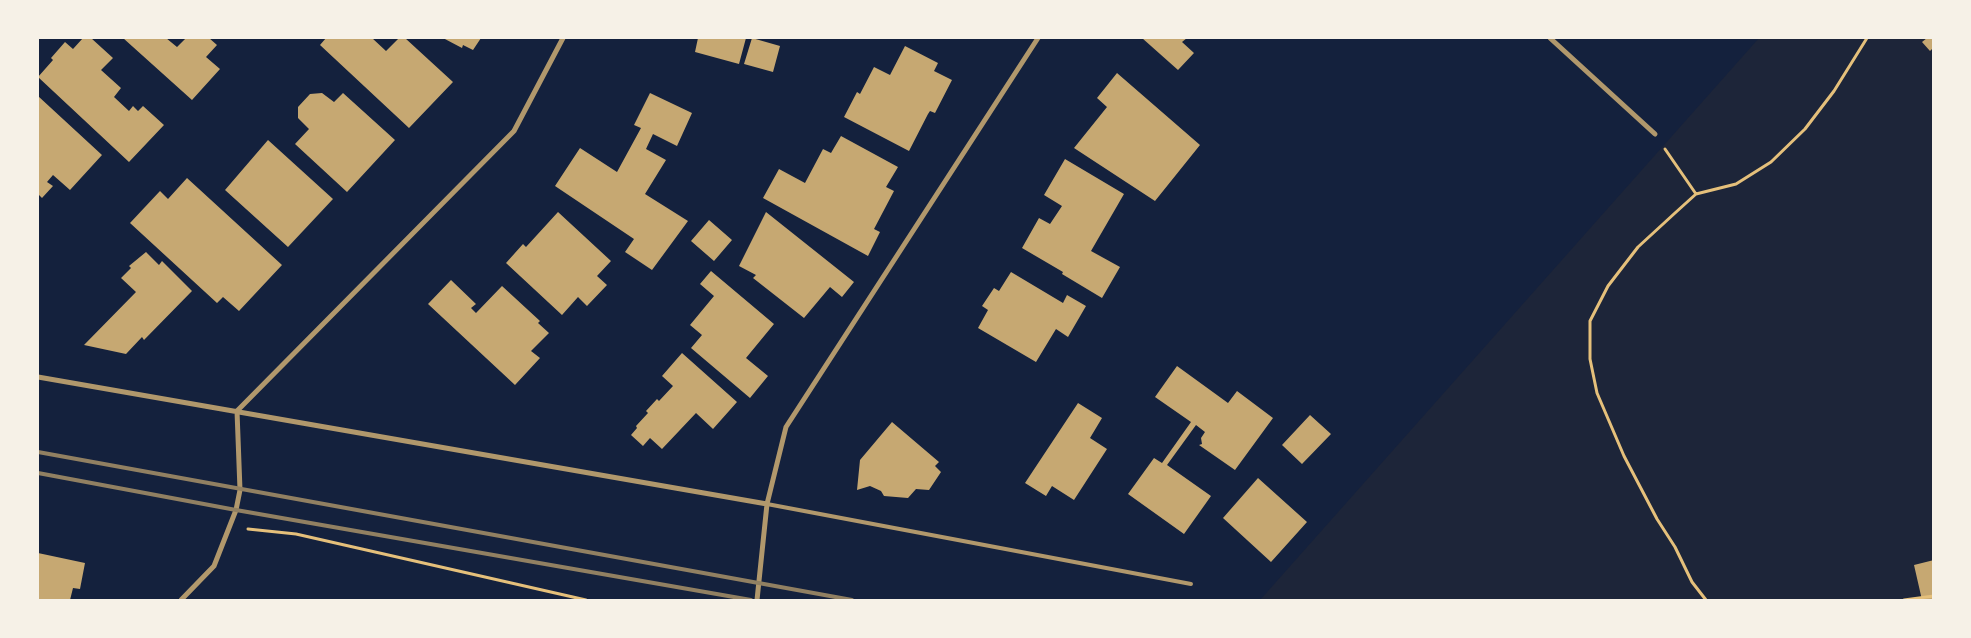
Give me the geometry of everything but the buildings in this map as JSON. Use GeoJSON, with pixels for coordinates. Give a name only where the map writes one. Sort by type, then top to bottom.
{"type":"FeatureCollection","features":[{"type":"Feature","properties":{"kind":"street"},"geometry":{"type":"LineString","coordinates":[[181,600],[214,566],[236,510],[240,490],[237,411],[514,131],[563,38]]}},
{"type":"Feature","properties":{"kind":"street"},"geometry":{"type":"LineString","coordinates":[[757,600],[767,504],[786,427],[1038,38]]}},
{"type":"Feature","properties":{"kind":"street"},"geometry":{"type":"LineString","coordinates":[[1550,38],[1655,134]]}},
{"type":"Feature","properties":{"kind":"street"},"geometry":{"type":"LineString","coordinates":[[38,377],[767,504]]}},
{"type":"Feature","properties":{"kind":"lane"},"geometry":{"type":"LineString","coordinates":[[767,504],[1191,584]]}},
{"type":"Feature","properties":{"kind":"path"},"geometry":{"type":"LineString","coordinates":[[1706,600],[1692,582],[1675,547],[1657,519],[1624,456],[1596,393],[1590,350],[1590,321],[1608,286],[1638,246],[1696,194],[1736,184],[1771,162],[1805,129],[1834,91],[1867,38]]}},
{"type":"Feature","properties":{"kind":"path"},"geometry":{"type":"LineString","coordinates":[[1655,134],[1696,194]]}},
{"type":"Feature","properties":{"kind":"path"},"geometry":{"type":"LineString","coordinates":[[230,527],[296,534],[586,600]]}},
{"type":"Feature","properties":{"kind":"path"},"geometry":{"type":"LineString","coordinates":[[1904,600],[1934,596]]}},
{"type":"Feature","properties":{"kind":"shaded area"},"geometry":{"type":"Polygon","coordinates":[[[1759,38],[1933,38],[1933,600],[1260,600],[1759,38]]]}},
{"type":"Feature","properties":{"kind":"railway"},"geometry":{"type":"LineString","coordinates":[[38,452],[852,600]]}},
{"type":"Feature","properties":{"kind":"railway"},"geometry":{"type":"LineString","coordinates":[[38,473],[236,510],[751,600]]}}]}
